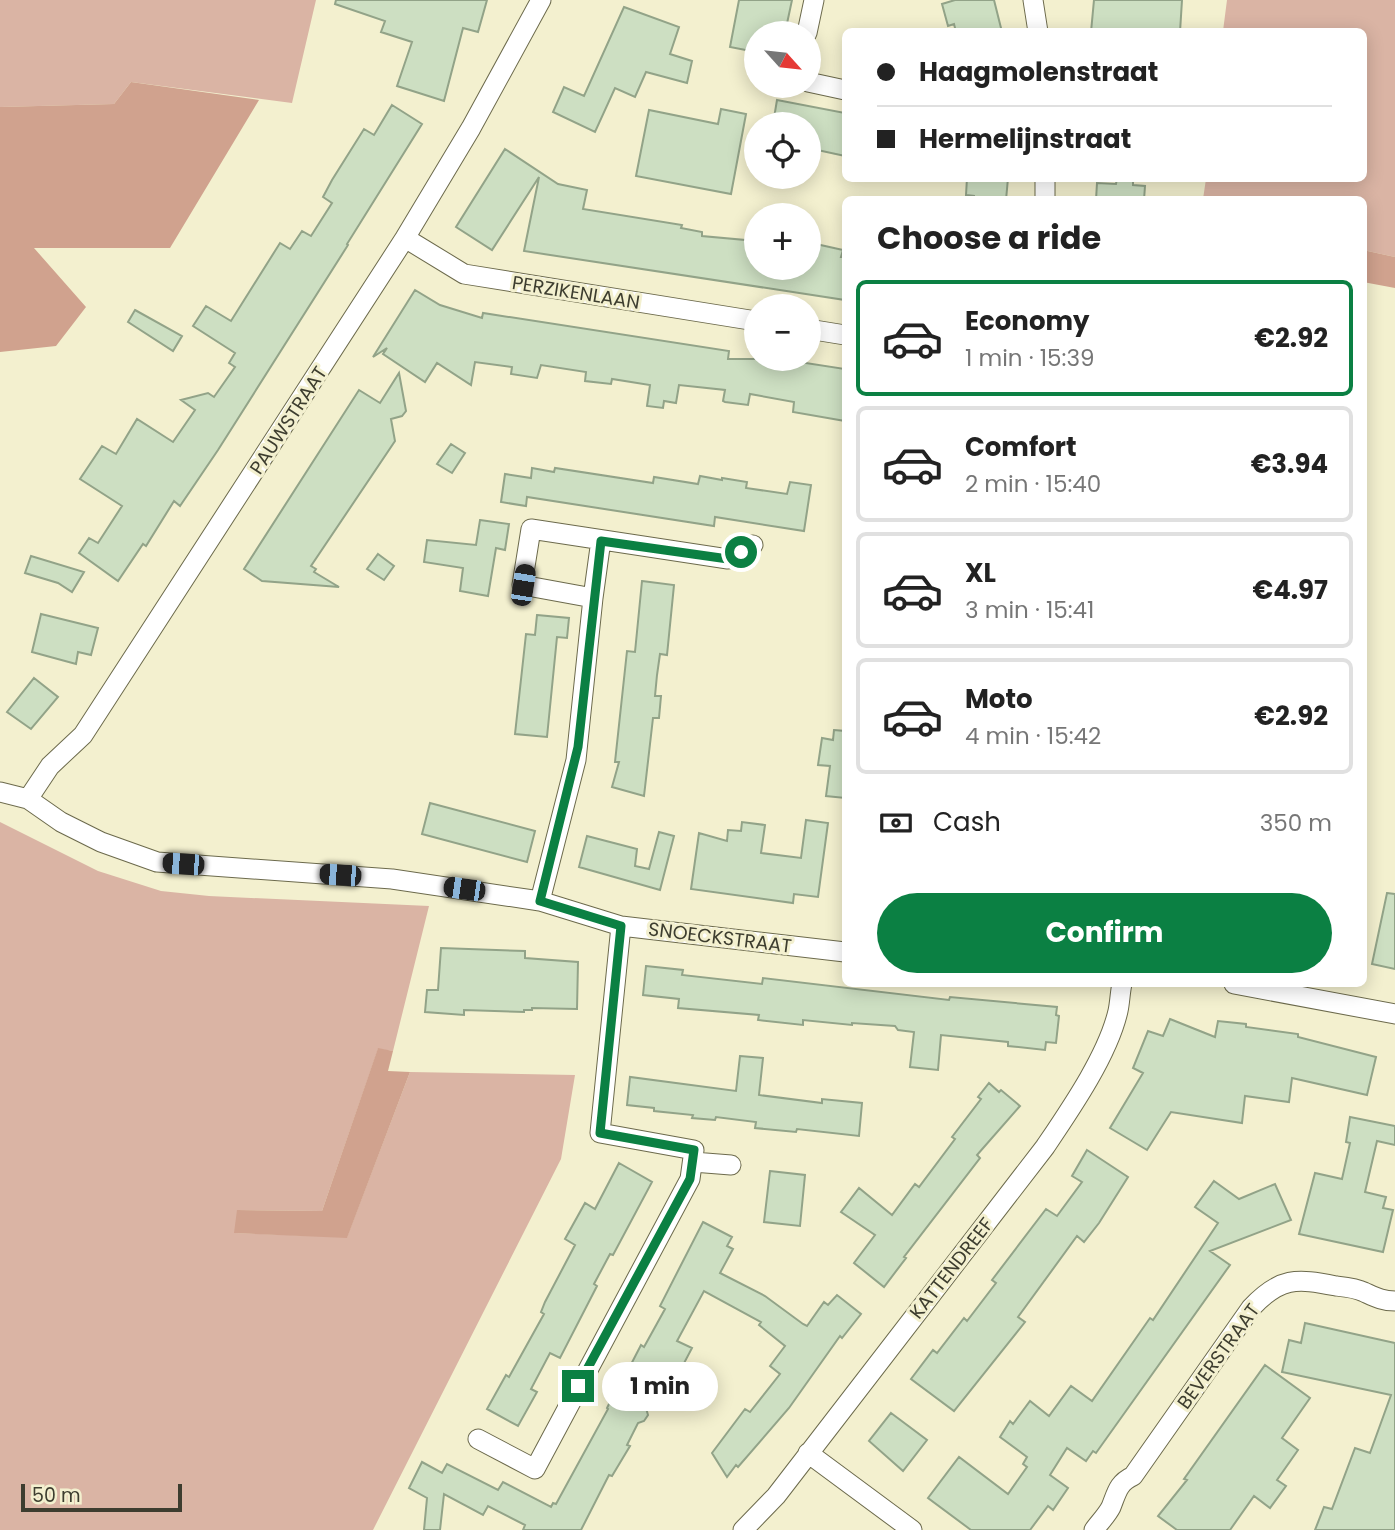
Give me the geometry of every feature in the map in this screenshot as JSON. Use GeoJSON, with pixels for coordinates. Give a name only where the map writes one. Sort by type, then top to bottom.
{"type":"FeatureCollection","features":[{"type":"Feature","properties":{"kind":"street","name":"PAUWSTRAAT"},"geometry":{"type":"LineString","coordinates":[[28,799],[50,766],[83,735],[405,239],[471,128],[541,0]]}},
{"type":"Feature","properties":{"kind":"street"},"geometry":{"type":"LineString","coordinates":[[810,21],[814,0]]}},
{"type":"Feature","properties":{"kind":"street"},"geometry":{"type":"LineString","coordinates":[[1033,0],[1037,28]]}},
{"type":"Feature","properties":{"kind":"street"},"geometry":{"type":"LineString","coordinates":[[821,85],[842,89]]}},
{"type":"Feature","properties":{"kind":"street","name":"PERZIKENLAAN"},"geometry":{"type":"LineString","coordinates":[[405,239],[464,274],[744,319]]}},
{"type":"Feature","properties":{"kind":"street"},"geometry":{"type":"LineString","coordinates":[[821,331],[842,335]]}},
{"type":"Feature","properties":{"kind":"street"},"geometry":{"type":"LineString","coordinates":[[593,597],[523,585],[531,529],[728,559],[753,545]]}},
{"type":"Feature","properties":{"kind":"street"},"geometry":{"type":"LineString","coordinates":[[540,901],[578,747],[601,541]]}},
{"type":"Feature","properties":{"kind":"street"},"geometry":{"type":"LineString","coordinates":[[0,792],[28,799]]}},
{"type":"Feature","properties":{"kind":"street","name":"SNOECKSTRAAT"},"geometry":{"type":"LineString","coordinates":[[28,799],[61,822],[91,837],[157,862],[392,879],[540,901],[621,926],[842,952]]}},
{"type":"Feature","properties":{"kind":"street"},"geometry":{"type":"LineString","coordinates":[[478,1439],[535,1469],[690,1179],[694,1150],[600,1133],[621,926]]}},
{"type":"Feature","properties":{"kind":"street","name":"KATTENDREEF"},"geometry":{"type":"LineString","coordinates":[[743,1530],[776,1496],[1045,1147],[1079,1096],[1105,1044],[1118,1012],[1122,987]]}},
{"type":"Feature","properties":{"kind":"street"},"geometry":{"type":"LineString","coordinates":[[1250,987],[1395,1014]]}},
{"type":"Feature","properties":{"kind":"street"},"geometry":{"type":"LineString","coordinates":[[693,1162],[731,1165]]}},
{"type":"Feature","properties":{"kind":"street","name":"BEVERSTRAAT"},"geometry":{"type":"LineString","coordinates":[[1094,1530],[1110,1508],[1121,1482],[1133,1476],[1251,1308],[1266,1292],[1287,1282],[1309,1280],[1363,1291],[1383,1301],[1395,1301]]}},
{"type":"Feature","properties":{"kind":"street"},"geometry":{"type":"LineString","coordinates":[[808,1453],[912,1530]]}},
{"type":"Feature","properties":{"kind":"shaded area"},"geometry":{"type":"Polygon","coordinates":[[[0,0],[316,0],[292,103],[131,82],[114,104],[0,107],[0,0]]]}},
{"type":"Feature","properties":{"kind":"shaded area"},"geometry":{"type":"Polygon","coordinates":[[[1227,0],[1395,0],[1395,257],[1367,251],[1367,196],[1203,196],[1206,182],[1367,182],[1367,28],[1223,28],[1227,0]]]}},
{"type":"Feature","properties":{"kind":"shaded area"},"geometry":{"type":"Polygon","coordinates":[[[131,82],[259,100],[170,248],[34,248],[86,307],[56,346],[0,352],[0,107],[114,104],[131,82]]]}},
{"type":"Feature","properties":{"kind":"shaded area"},"geometry":{"type":"Polygon","coordinates":[[[1367,251],[1395,257],[1395,288],[1367,283],[1367,251]]]}},
{"type":"Feature","properties":{"kind":"shaded area"},"geometry":{"type":"Polygon","coordinates":[[[0,822],[98,871],[161,891],[209,896],[429,906],[393,1051],[378,1049],[322,1211],[238,1210],[235,1233],[347,1237],[410,1072],[575,1075],[561,1159],[373,1530],[0,1530],[0,822]]]}},
{"type":"Feature","properties":{"kind":"shaded area"},"geometry":{"type":"Polygon","coordinates":[[[378,1048],[393,1051],[388,1071],[410,1072],[347,1238],[234,1233],[237,1210],[322,1211],[378,1048]]]}},
{"type":"Feature","properties":{"kind":"building"},"geometry":{"type":"Polygon","coordinates":[[[336,0],[487,0],[478,32],[463,28],[444,101],[397,86],[412,42],[381,32],[385,21],[335,4],[336,0]]]}},
{"type":"Feature","properties":{"kind":"building"},"geometry":{"type":"Polygon","coordinates":[[[739,0],[792,0],[788,21],[744,21],[744,50],[730,47],[739,0]]]}},
{"type":"Feature","properties":{"kind":"building"},"geometry":{"type":"Polygon","coordinates":[[[955,0],[994,0],[1001,28],[955,28],[954,24],[948,26],[942,4],[955,0]]]}},
{"type":"Feature","properties":{"kind":"building"},"geometry":{"type":"Polygon","coordinates":[[[1094,0],[1182,0],[1180,28],[1091,28],[1094,0]]]}},
{"type":"Feature","properties":{"kind":"building"},"geometry":{"type":"Polygon","coordinates":[[[624,7],[679,27],[670,54],[692,61],[687,83],[646,72],[635,97],[615,88],[595,132],[553,112],[564,87],[584,96],[624,7]]]}},
{"type":"Feature","properties":{"kind":"building"},"geometry":{"type":"Polygon","coordinates":[[[777,100],[842,112],[842,155],[821,151],[821,112],[775,112],[777,100]]]}},
{"type":"Feature","properties":{"kind":"building"},"geometry":{"type":"Polygon","coordinates":[[[392,105],[422,124],[218,450],[180,506],[174,501],[146,546],[143,544],[118,581],[79,553],[89,538],[98,543],[122,506],[80,479],[102,446],[116,454],[137,419],[173,442],[195,410],[181,400],[208,393],[214,397],[235,367],[229,363],[235,353],[193,326],[206,306],[231,321],[280,243],[290,249],[302,231],[311,236],[332,203],[323,197],[332,180],[364,129],[374,135],[392,105]]]}},
{"type":"Feature","properties":{"kind":"building"},"geometry":{"type":"Polygon","coordinates":[[[721,109],[744,114],[731,194],[636,176],[649,110],[718,124],[721,109]]]}},
{"type":"Feature","properties":{"kind":"building"},"geometry":{"type":"Polygon","coordinates":[[[505,149],[558,184],[587,190],[583,209],[682,225],[681,228],[702,232],[702,236],[744,240],[744,280],[821,280],[821,245],[842,250],[842,300],[821,296],[821,294],[806,294],[524,251],[539,177],[492,250],[456,227],[505,149]]]}},
{"type":"Feature","properties":{"kind":"building"},"geometry":{"type":"Polygon","coordinates":[[[967,182],[1008,182],[1006,196],[966,195],[967,182]]]}},
{"type":"Feature","properties":{"kind":"building"},"geometry":{"type":"Polygon","coordinates":[[[1133,182],[1133,185],[1145,186],[1144,196],[1096,196],[1097,183],[1133,182]]]}},
{"type":"Feature","properties":{"kind":"building"},"geometry":{"type":"Polygon","coordinates":[[[415,290],[440,305],[482,318],[483,313],[729,351],[728,359],[744,359],[744,371],[821,371],[821,365],[842,369],[842,420],[793,412],[794,402],[750,394],[748,405],[725,402],[725,390],[679,385],[676,403],[664,401],[663,408],[647,406],[650,385],[612,379],[611,384],[585,381],[586,372],[541,365],[537,378],[511,374],[512,367],[475,362],[471,385],[437,363],[425,382],[383,354],[387,348],[373,357],[415,290]]]}},
{"type":"Feature","properties":{"kind":"building"},"geometry":{"type":"Polygon","coordinates":[[[135,310],[182,336],[173,351],[128,322],[135,310]]]}},
{"type":"Feature","properties":{"kind":"building"},"geometry":{"type":"Polygon","coordinates":[[[399,373],[406,411],[402,416],[391,419],[395,441],[311,566],[316,569],[314,572],[339,587],[262,581],[244,569],[359,390],[380,403],[399,373]]]}},
{"type":"Feature","properties":{"kind":"building"},"geometry":{"type":"Polygon","coordinates":[[[451,444],[465,453],[452,473],[437,464],[451,444]]]}},
{"type":"Feature","properties":{"kind":"building"},"geometry":{"type":"Polygon","coordinates":[[[532,468],[554,472],[555,468],[653,483],[654,477],[698,484],[700,476],[722,478],[747,482],[746,488],[787,494],[790,482],[811,485],[804,531],[715,517],[714,526],[527,497],[526,506],[501,502],[505,474],[531,478],[532,468]]]}},
{"type":"Feature","properties":{"kind":"building"},"geometry":{"type":"Polygon","coordinates":[[[480,520],[509,524],[505,550],[496,548],[488,596],[460,591],[463,568],[424,562],[427,540],[476,545],[480,520]]]}},
{"type":"Feature","properties":{"kind":"building"},"geometry":{"type":"Polygon","coordinates":[[[378,554],[394,566],[384,580],[367,569],[378,554]]]}},
{"type":"Feature","properties":{"kind":"building"},"geometry":{"type":"Polygon","coordinates":[[[31,556],[84,572],[72,592],[58,583],[25,573],[31,556]]]}},
{"type":"Feature","properties":{"kind":"building"},"geometry":{"type":"Polygon","coordinates":[[[642,581],[674,585],[667,655],[660,654],[657,675],[655,696],[661,696],[659,718],[653,718],[644,796],[612,787],[619,762],[615,762],[627,651],[635,652],[642,581]]]}},
{"type":"Feature","properties":{"kind":"building"},"geometry":{"type":"Polygon","coordinates":[[[41,614],[98,628],[91,655],[78,652],[76,664],[32,652],[41,614]]]}},
{"type":"Feature","properties":{"kind":"building"},"geometry":{"type":"Polygon","coordinates":[[[537,615],[569,618],[567,638],[557,637],[547,737],[515,734],[526,634],[535,635],[537,615]]]}},
{"type":"Feature","properties":{"kind":"building"},"geometry":{"type":"Polygon","coordinates":[[[34,678],[58,697],[31,729],[7,712],[34,678]]]}},
{"type":"Feature","properties":{"kind":"building"},"geometry":{"type":"Polygon","coordinates":[[[834,730],[842,731],[842,798],[826,796],[830,766],[818,765],[822,738],[833,740],[834,730]]]}},
{"type":"Feature","properties":{"kind":"building"},"geometry":{"type":"Polygon","coordinates":[[[430,803],[535,831],[527,862],[422,834],[430,803]]]}},
{"type":"Feature","properties":{"kind":"building"},"geometry":{"type":"Polygon","coordinates":[[[806,820],[828,823],[818,897],[794,894],[793,903],[691,889],[699,833],[727,841],[728,830],[741,831],[742,822],[765,825],[761,853],[801,858],[806,820]]]}},
{"type":"Feature","properties":{"kind":"building"},"geometry":{"type":"Polygon","coordinates":[[[659,832],[674,836],[660,890],[579,867],[587,836],[637,849],[635,866],[649,869],[659,832]]]}},
{"type":"Feature","properties":{"kind":"building"},"geometry":{"type":"Polygon","coordinates":[[[1387,893],[1395,894],[1395,969],[1372,964],[1387,893]]]}},
{"type":"Feature","properties":{"kind":"building"},"geometry":{"type":"Polygon","coordinates":[[[441,948],[525,951],[525,958],[578,962],[577,1009],[532,1008],[524,1012],[464,1010],[464,1015],[425,1012],[427,990],[438,990],[441,948]]]}},
{"type":"Feature","properties":{"kind":"building"},"geometry":{"type":"Polygon","coordinates":[[[646,966],[683,970],[682,975],[762,984],[763,978],[949,1000],[950,997],[1057,1007],[1056,1015],[1059,1016],[1056,1043],[1046,1042],[1045,1050],[1008,1046],[1008,1042],[941,1035],[938,1070],[910,1067],[914,1032],[898,1030],[895,1026],[852,1023],[803,1020],[803,1025],[758,1020],[759,1015],[678,1008],[679,999],[643,995],[646,966]]]}},
{"type":"Feature","properties":{"kind":"building"},"geometry":{"type":"Polygon","coordinates":[[[1170,1019],[1215,1037],[1218,1021],[1246,1024],[1246,1027],[1298,1034],[1298,1037],[1376,1057],[1367,1095],[1292,1078],[1289,1102],[1245,1096],[1242,1123],[1171,1112],[1147,1150],[1110,1128],[1143,1073],[1133,1068],[1148,1031],[1163,1036],[1170,1019]]]}},
{"type":"Feature","properties":{"kind":"building"},"geometry":{"type":"Polygon","coordinates":[[[740,1056],[763,1058],[759,1095],[822,1103],[822,1099],[862,1103],[859,1136],[797,1129],[796,1132],[755,1128],[756,1122],[716,1117],[715,1120],[692,1118],[693,1115],[627,1105],[630,1077],[736,1091],[740,1056]]]}},
{"type":"Feature","properties":{"kind":"building"},"geometry":{"type":"Polygon","coordinates":[[[989,1083],[1020,1106],[977,1155],[980,1158],[884,1287],[854,1263],[875,1235],[841,1212],[859,1188],[892,1215],[915,1184],[919,1187],[955,1139],[952,1137],[981,1099],[978,1097],[989,1083]]]}},
{"type":"Feature","properties":{"kind":"building"},"geometry":{"type":"Polygon","coordinates":[[[1350,1117],[1395,1126],[1395,1145],[1377,1141],[1365,1192],[1386,1197],[1383,1208],[1393,1210],[1383,1252],[1299,1234],[1315,1173],[1342,1179],[1350,1143],[1346,1142],[1350,1117]]]}},
{"type":"Feature","properties":{"kind":"building"},"geometry":{"type":"Polygon","coordinates":[[[1087,1150],[1128,1177],[1084,1242],[1077,1236],[1018,1317],[1025,1322],[954,1411],[911,1379],[933,1350],[937,1353],[964,1318],[967,1321],[996,1283],[992,1280],[1046,1209],[1057,1216],[1082,1182],[1072,1176],[1087,1150]]]}},
{"type":"Feature","properties":{"kind":"building"},"geometry":{"type":"Polygon","coordinates":[[[619,1163],[652,1182],[613,1255],[610,1254],[594,1284],[597,1286],[560,1358],[550,1353],[531,1389],[537,1392],[518,1426],[487,1409],[506,1375],[509,1377],[544,1314],[541,1312],[545,1302],[575,1245],[565,1239],[585,1203],[595,1209],[619,1163]]]}},
{"type":"Feature","properties":{"kind":"building"},"geometry":{"type":"Polygon","coordinates":[[[770,1171],[805,1175],[800,1226],[764,1222],[770,1171]]]}},
{"type":"Feature","properties":{"kind":"building"},"geometry":{"type":"Polygon","coordinates":[[[1214,1181],[1239,1199],[1275,1184],[1291,1220],[1210,1251],[1230,1265],[1096,1453],[1093,1451],[1086,1461],[1067,1448],[1050,1475],[1068,1488],[1053,1510],[1048,1506],[1030,1530],[971,1530],[928,1498],[959,1457],[1008,1494],[1027,1467],[1023,1464],[1027,1457],[1000,1437],[1010,1421],[1013,1424],[1030,1401],[1049,1416],[1071,1386],[1092,1401],[1150,1318],[1153,1320],[1218,1223],[1195,1207],[1214,1181]]]}},
{"type":"Feature","properties":{"kind":"building"},"geometry":{"type":"Polygon","coordinates":[[[703,1222],[732,1237],[727,1246],[733,1249],[720,1273],[765,1296],[803,1324],[807,1326],[824,1302],[828,1305],[837,1295],[861,1314],[842,1338],[840,1336],[789,1408],[738,1467],[736,1465],[727,1477],[712,1453],[745,1409],[750,1412],[780,1374],[770,1366],[785,1346],[759,1325],[761,1322],[704,1291],[677,1341],[692,1348],[671,1388],[660,1382],[646,1408],[648,1415],[644,1421],[638,1423],[627,1445],[630,1446],[612,1476],[609,1475],[581,1530],[523,1530],[525,1525],[488,1506],[483,1515],[444,1494],[440,1530],[424,1530],[427,1498],[409,1488],[422,1462],[442,1473],[447,1464],[498,1490],[503,1482],[551,1507],[553,1503],[556,1504],[608,1409],[615,1392],[611,1390],[620,1373],[625,1376],[641,1345],[644,1347],[665,1309],[660,1306],[703,1222]]]}},
{"type":"Feature","properties":{"kind":"building"},"geometry":{"type":"Polygon","coordinates":[[[1305,1323],[1395,1343],[1395,1530],[1315,1530],[1324,1507],[1332,1509],[1355,1448],[1370,1453],[1391,1395],[1282,1372],[1289,1340],[1301,1343],[1305,1323]]]}},
{"type":"Feature","properties":{"kind":"building"},"geometry":{"type":"Polygon","coordinates":[[[1265,1365],[1310,1398],[1282,1438],[1298,1450],[1277,1480],[1286,1486],[1270,1508],[1254,1496],[1230,1530],[1177,1530],[1158,1516],[1187,1480],[1184,1479],[1265,1365]]]}},
{"type":"Feature","properties":{"kind":"building"},"geometry":{"type":"Polygon","coordinates":[[[891,1413],[927,1440],[903,1471],[869,1441],[891,1413]]]}},
{"type":"Feature","properties":{"kind":"route"},"geometry":{"type":"LineString","coordinates":[[578,1386],[690,1179],[694,1150],[600,1133],[621,926],[540,901],[578,747],[601,541],[728,559],[741,552]]}}]}
